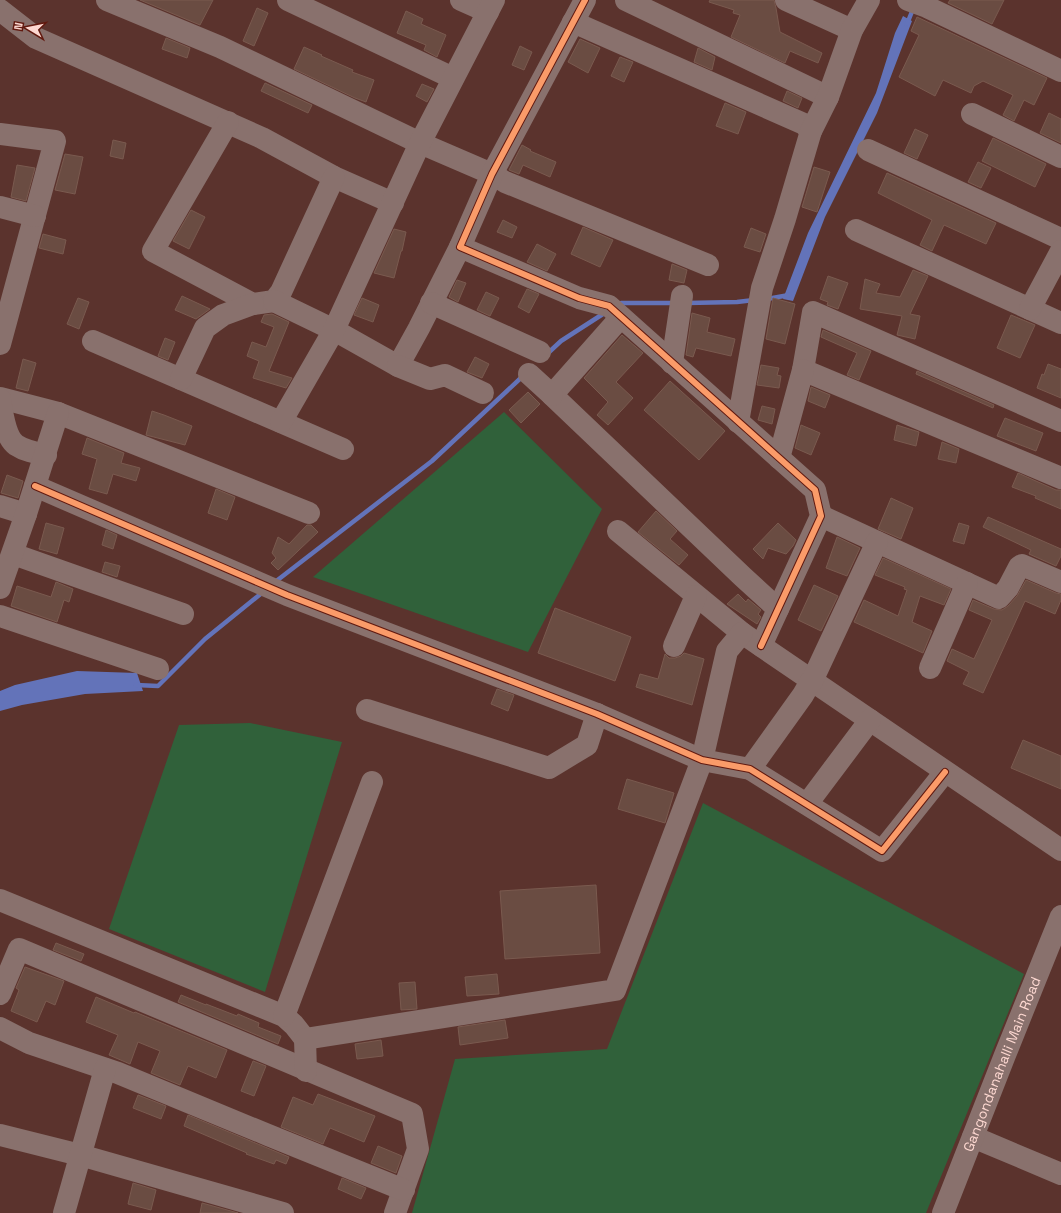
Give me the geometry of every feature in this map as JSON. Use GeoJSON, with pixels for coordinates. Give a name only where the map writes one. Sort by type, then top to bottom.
{"type":"FeatureCollection","features":[{"type":"Feature","properties":{"kind":"street"},"geometry":{"type":"LineString","coordinates":[[107,0],[220,47],[420,143],[492,174],[505,182],[708,265]]}},
{"type":"Feature","properties":{"kind":"street"},"geometry":{"type":"LineString","coordinates":[[288,0],[453,78]]}},
{"type":"Feature","properties":{"kind":"street"},"geometry":{"type":"LineString","coordinates":[[281,422],[334,330],[420,143],[491,6],[461,0]]}},
{"type":"Feature","properties":{"kind":"street"},"geometry":{"type":"LineString","coordinates":[[398,366],[460,247],[492,174],[585,0]]}},
{"type":"Feature","properties":{"kind":"street"},"geometry":{"type":"LineString","coordinates":[[626,0],[828,97]]}},
{"type":"Feature","properties":{"kind":"street"},"geometry":{"type":"LineString","coordinates":[[786,0],[852,30]]}},
{"type":"Feature","properties":{"kind":"street"},"geometry":{"type":"LineString","coordinates":[[738,422],[762,288],[785,219],[811,131],[828,97],[852,30],[869,0]]}},
{"type":"Feature","properties":{"kind":"street"},"geometry":{"type":"LineString","coordinates":[[908,0],[927,7],[1061,71]]}},
{"type":"Feature","properties":{"kind":"street"},"geometry":{"type":"LineString","coordinates":[[0,10],[36,38],[228,122],[262,138],[334,177],[393,203]]}},
{"type":"Feature","properties":{"kind":"street"},"geometry":{"type":"LineString","coordinates":[[573,22],[804,124],[811,131]]}},
{"type":"Feature","properties":{"kind":"street"},"geometry":{"type":"LineString","coordinates":[[972,114],[1061,157]]}},
{"type":"Feature","properties":{"kind":"street"},"geometry":{"type":"LineString","coordinates":[[228,122],[153,251],[263,302],[334,330],[398,366],[430,379],[445,375],[483,393]]}},
{"type":"Feature","properties":{"kind":"street"},"geometry":{"type":"LineString","coordinates":[[0,134],[55,141],[34,216],[8,279],[0,344]]}},
{"type":"Feature","properties":{"kind":"street"},"geometry":{"type":"LineString","coordinates":[[868,150],[1061,239]]}},
{"type":"Feature","properties":{"kind":"street"},"geometry":{"type":"LineString","coordinates":[[181,379],[205,328],[223,315],[263,302],[281,292],[334,177]]}},
{"type":"Feature","properties":{"kind":"street"},"geometry":{"type":"LineString","coordinates":[[0,207],[34,216]]}},
{"type":"Feature","properties":{"kind":"street"},"geometry":{"type":"LineString","coordinates":[[856,230],[1061,324]]}},
{"type":"Feature","properties":{"kind":"street"},"geometry":{"type":"LineString","coordinates":[[460,247],[579,298],[609,306],[815,490],[821,516],[761,646]]}},
{"type":"Feature","properties":{"kind":"street"},"geometry":{"type":"LineString","coordinates":[[1030,309],[1061,251]]}},
{"type":"Feature","properties":{"kind":"street"},"geometry":{"type":"LineString","coordinates":[[672,362],[682,296]]}},
{"type":"Feature","properties":{"kind":"street"},"geometry":{"type":"LineString","coordinates":[[431,303],[540,352]]}},
{"type":"Feature","properties":{"kind":"street"},"geometry":{"type":"LineString","coordinates":[[779,458],[803,370],[813,312],[1061,421]]}},
{"type":"Feature","properties":{"kind":"street"},"geometry":{"type":"LineString","coordinates":[[552,395],[621,317]]}},
{"type":"Feature","properties":{"kind":"street"},"geometry":{"type":"LineString","coordinates":[[93,341],[343,449]]}},
{"type":"Feature","properties":{"kind":"street"},"geometry":{"type":"LineString","coordinates":[[803,370],[1061,478]]}},
{"type":"Feature","properties":{"kind":"street"},"geometry":{"type":"LineString","coordinates":[[529,374],[778,609]]}},
{"type":"Feature","properties":{"kind":"street"},"geometry":{"type":"LineString","coordinates":[[46,455],[30,451],[16,444],[9,436],[0,399],[58,413],[309,513]]}},
{"type":"Feature","properties":{"kind":"street"},"geometry":{"type":"LineString","coordinates":[[0,588],[46,455],[58,413]]}},
{"type":"Feature","properties":{"kind":"street"},"geometry":{"type":"LineString","coordinates":[[35,486],[269,588],[597,714],[702,760],[750,769],[882,851],[946,772]]}},
{"type":"Feature","properties":{"kind":"street"},"geometry":{"type":"LineString","coordinates":[[0,506],[26,514]]}},
{"type":"Feature","properties":{"kind":"street"},"geometry":{"type":"LineString","coordinates":[[821,516],[999,598],[1008,588],[1019,567],[1022,565],[1061,582]]}},
{"type":"Feature","properties":{"kind":"street"},"geometry":{"type":"LineString","coordinates":[[618,531],[742,633],[1061,850]]}},
{"type":"Feature","properties":{"kind":"street"},"geometry":{"type":"LineString","coordinates":[[750,769],[812,681],[877,542]]}},
{"type":"Feature","properties":{"kind":"street"},"geometry":{"type":"LineString","coordinates":[[13,554],[183,614]]}},
{"type":"Feature","properties":{"kind":"street"},"geometry":{"type":"LineString","coordinates":[[930,668],[967,583]]}},
{"type":"Feature","properties":{"kind":"street"},"geometry":{"type":"LineString","coordinates":[[674,646],[696,596]]}},
{"type":"Feature","properties":{"kind":"street"},"geometry":{"type":"LineString","coordinates":[[0,616],[158,669]]}},
{"type":"Feature","properties":{"kind":"street"},"geometry":{"type":"LineString","coordinates":[[305,1039],[615,990],[702,760],[727,651],[742,633]]}},
{"type":"Feature","properties":{"kind":"street"},"geometry":{"type":"LineString","coordinates":[[366,710],[549,768],[588,745],[597,714]]}},
{"type":"Feature","properties":{"kind":"street"},"geometry":{"type":"LineString","coordinates":[[807,804],[870,720]]}},
{"type":"Feature","properties":{"kind":"street"},"geometry":{"type":"LineString","coordinates":[[284,1016],[372,782]]}},
{"type":"Feature","properties":{"kind":"street"},"geometry":{"type":"LineString","coordinates":[[0,900],[284,1016],[294,1025],[305,1039],[306,1070]]}},
{"type":"Feature","properties":{"kind":"street","name":"Gangondanahalli Main Road"},"geometry":{"type":"LineString","coordinates":[[943,1213],[1061,916]]}},
{"type":"Feature","properties":{"kind":"street"},"geometry":{"type":"LineString","coordinates":[[0,994],[19,949],[412,1114],[418,1149],[395,1213]]}},
{"type":"Feature","properties":{"kind":"street"},"geometry":{"type":"LineString","coordinates":[[0,1028],[29,1043],[118,1073],[404,1190]]}},
{"type":"Feature","properties":{"kind":"street"},"geometry":{"type":"LineString","coordinates":[[64,1213],[105,1069]]}},
{"type":"Feature","properties":{"kind":"street"},"geometry":{"type":"LineString","coordinates":[[0,1136],[80,1155],[283,1213]]}},
{"type":"Feature","properties":{"kind":"street"},"geometry":{"type":"LineString","coordinates":[[973,1137],[1061,1174]]}},
{"type":"Feature","properties":{"kind":"green space"},"geometry":{"type":"Polygon","coordinates":[[[504,412],[602,509],[528,652],[313,577],[504,412]]]}},
{"type":"Feature","properties":{"kind":"green space"},"geometry":{"type":"Polygon","coordinates":[[[250,723],[342,742],[265,992],[109,929],[179,725],[250,723]]]}},
{"type":"Feature","properties":{"kind":"green space"},"geometry":{"type":"Polygon","coordinates":[[[703,803],[1024,974],[926,1213],[412,1213],[455,1059],[607,1049],[703,803]]]}},
{"type":"Feature","properties":{"kind":"water"},"geometry":{"type":"Polygon","coordinates":[[[903,16],[912,21],[877,113],[825,217],[793,301],[783,299],[808,233],[876,93],[895,33],[903,16]]]}},
{"type":"Feature","properties":{"kind":"water"},"geometry":{"type":"Polygon","coordinates":[[[77,671],[137,673],[143,691],[85,694],[22,705],[0,711],[0,691],[15,685],[77,671]]]}},
{"type":"Feature","properties":{"kind":"building"},"geometry":{"type":"Polygon","coordinates":[[[140,0],[213,0],[200,25],[140,0]]]}},
{"type":"Feature","properties":{"kind":"building"},"geometry":{"type":"Polygon","coordinates":[[[710,0],[774,0],[780,32],[822,53],[818,63],[790,51],[785,63],[731,37],[740,15],[733,13],[734,10],[709,2],[710,0]]]}},
{"type":"Feature","properties":{"kind":"building"},"geometry":{"type":"Polygon","coordinates":[[[950,0],[1004,0],[992,24],[948,3],[950,0]]]}},
{"type":"Feature","properties":{"kind":"building"},"geometry":{"type":"Polygon","coordinates":[[[257,8],[268,13],[254,46],[243,41],[257,8]]]}},
{"type":"Feature","properties":{"kind":"building"},"geometry":{"type":"Polygon","coordinates":[[[406,11],[423,19],[421,24],[446,35],[437,57],[424,50],[426,45],[397,33],[406,11]]]}},
{"type":"Feature","properties":{"kind":"building"},"geometry":{"type":"Polygon","coordinates":[[[917,17],[1047,78],[1034,105],[1024,100],[1014,121],[1003,115],[1013,95],[983,81],[974,86],[971,93],[943,80],[935,96],[899,77],[919,35],[911,31],[917,17]]]}},
{"type":"Feature","properties":{"kind":"building"},"geometry":{"type":"Polygon","coordinates":[[[166,38],[190,48],[187,58],[162,49],[166,38]]]}},
{"type":"Feature","properties":{"kind":"building"},"geometry":{"type":"Polygon","coordinates":[[[580,39],[600,48],[588,73],[568,62],[580,39]]]}},
{"type":"Feature","properties":{"kind":"building"},"geometry":{"type":"Polygon","coordinates":[[[520,46],[532,52],[524,70],[512,65],[520,46]]]}},
{"type":"Feature","properties":{"kind":"building"},"geometry":{"type":"Polygon","coordinates":[[[304,47],[353,70],[352,72],[374,80],[366,102],[294,69],[304,47]]]}},
{"type":"Feature","properties":{"kind":"building"},"geometry":{"type":"Polygon","coordinates":[[[698,48],[715,57],[712,70],[694,62],[698,48]]]}},
{"type":"Feature","properties":{"kind":"building"},"geometry":{"type":"Polygon","coordinates":[[[620,57],[633,62],[624,82],[611,76],[620,57]]]}},
{"type":"Feature","properties":{"kind":"building"},"geometry":{"type":"Polygon","coordinates":[[[265,83],[312,105],[308,113],[261,91],[265,83]]]}},
{"type":"Feature","properties":{"kind":"building"},"geometry":{"type":"Polygon","coordinates":[[[422,84],[434,89],[427,102],[416,96],[422,84]]]}},
{"type":"Feature","properties":{"kind":"building"},"geometry":{"type":"Polygon","coordinates":[[[787,91],[802,98],[798,108],[783,101],[787,91]]]}},
{"type":"Feature","properties":{"kind":"building"},"geometry":{"type":"Polygon","coordinates":[[[725,103],[746,112],[738,134],[716,126],[725,103]]]}},
{"type":"Feature","properties":{"kind":"building"},"geometry":{"type":"Polygon","coordinates":[[[1049,113],[1061,119],[1061,143],[1040,133],[1049,113]]]}},
{"type":"Feature","properties":{"kind":"building"},"geometry":{"type":"Polygon","coordinates":[[[915,129],[928,135],[917,159],[904,153],[915,129]]]}},
{"type":"Feature","properties":{"kind":"building"},"geometry":{"type":"Polygon","coordinates":[[[993,138],[1046,164],[1035,187],[982,161],[993,138]]]}},
{"type":"Feature","properties":{"kind":"building"},"geometry":{"type":"Polygon","coordinates":[[[113,140],[126,143],[123,159],[110,156],[113,140]]]}},
{"type":"Feature","properties":{"kind":"building"},"geometry":{"type":"Polygon","coordinates":[[[522,145],[531,150],[530,151],[556,162],[550,177],[523,165],[519,174],[509,170],[522,145]]]}},
{"type":"Feature","properties":{"kind":"building"},"geometry":{"type":"Polygon","coordinates":[[[65,154],[83,157],[75,194],[55,190],[65,154]]]}},
{"type":"Feature","properties":{"kind":"building"},"geometry":{"type":"Polygon","coordinates":[[[978,162],[991,168],[981,188],[968,182],[978,162]]]}},
{"type":"Feature","properties":{"kind":"building"},"geometry":{"type":"Polygon","coordinates":[[[17,165],[35,168],[26,201],[11,197],[17,165]]]}},
{"type":"Feature","properties":{"kind":"building"},"geometry":{"type":"Polygon","coordinates":[[[814,167],[830,172],[817,212],[802,207],[814,167]]]}},
{"type":"Feature","properties":{"kind":"building"},"geometry":{"type":"Polygon","coordinates":[[[887,173],[996,223],[986,244],[944,225],[932,251],[920,245],[932,220],[878,193],[887,173]]]}},
{"type":"Feature","properties":{"kind":"building"},"geometry":{"type":"Polygon","coordinates":[[[191,210],[205,217],[189,249],[173,241],[191,210]]]}},
{"type":"Feature","properties":{"kind":"building"},"geometry":{"type":"Polygon","coordinates":[[[503,220],[517,227],[512,238],[497,232],[503,220]]]}},
{"type":"Feature","properties":{"kind":"building"},"geometry":{"type":"Polygon","coordinates":[[[583,227],[613,240],[600,267],[571,254],[583,227]]]}},
{"type":"Feature","properties":{"kind":"building"},"geometry":{"type":"Polygon","coordinates":[[[751,228],[766,234],[760,252],[744,247],[751,228]]]}},
{"type":"Feature","properties":{"kind":"building"},"geometry":{"type":"Polygon","coordinates":[[[394,229],[406,232],[394,278],[374,273],[394,229]]]}},
{"type":"Feature","properties":{"kind":"building"},"geometry":{"type":"Polygon","coordinates":[[[43,234],[66,240],[63,254],[39,248],[43,234]]]}},
{"type":"Feature","properties":{"kind":"building"},"geometry":{"type":"Polygon","coordinates":[[[537,244],[556,254],[547,271],[527,262],[537,244]]]}},
{"type":"Feature","properties":{"kind":"building"},"geometry":{"type":"Polygon","coordinates":[[[672,264],[687,270],[684,283],[669,280],[672,264]]]}},
{"type":"Feature","properties":{"kind":"building"},"geometry":{"type":"Polygon","coordinates":[[[913,270],[928,276],[910,314],[920,316],[915,339],[897,335],[902,316],[860,309],[865,279],[880,284],[876,293],[900,297],[913,270]]]}},
{"type":"Feature","properties":{"kind":"building"},"geometry":{"type":"Polygon","coordinates":[[[828,276],[848,283],[838,309],[827,305],[828,302],[820,299],[828,276]]]}},
{"type":"Feature","properties":{"kind":"building"},"geometry":{"type":"Polygon","coordinates":[[[457,280],[466,283],[458,302],[449,297],[457,280]]]}},
{"type":"Feature","properties":{"kind":"building"},"geometry":{"type":"Polygon","coordinates":[[[527,289],[539,294],[529,313],[518,307],[527,289]]]}},
{"type":"Feature","properties":{"kind":"building"},"geometry":{"type":"Polygon","coordinates":[[[486,292],[499,298],[490,316],[477,310],[486,292]]]}},
{"type":"Feature","properties":{"kind":"building"},"geometry":{"type":"Polygon","coordinates":[[[182,296],[210,309],[196,319],[175,310],[182,296]]]}},
{"type":"Feature","properties":{"kind":"building"},"geometry":{"type":"Polygon","coordinates":[[[78,298],[89,302],[79,329],[67,324],[78,298]]]}},
{"type":"Feature","properties":{"kind":"building"},"geometry":{"type":"Polygon","coordinates":[[[362,298],[379,305],[373,322],[354,315],[362,298]]]}},
{"type":"Feature","properties":{"kind":"building"},"geometry":{"type":"Polygon","coordinates":[[[773,298],[795,304],[785,344],[766,339],[773,298]]]}},
{"type":"Feature","properties":{"kind":"building"},"geometry":{"type":"Polygon","coordinates":[[[692,313],[710,318],[707,332],[735,339],[731,356],[696,348],[693,357],[686,355],[692,313]]]}},
{"type":"Feature","properties":{"kind":"building"},"geometry":{"type":"Polygon","coordinates":[[[272,314],[289,322],[269,371],[292,378],[286,388],[253,378],[259,361],[247,356],[252,342],[266,347],[274,327],[261,322],[264,315],[272,314]]]}},
{"type":"Feature","properties":{"kind":"building"},"geometry":{"type":"Polygon","coordinates":[[[1011,315],[1035,325],[1020,358],[997,348],[1011,315]]]}},
{"type":"Feature","properties":{"kind":"building"},"geometry":{"type":"Polygon","coordinates":[[[823,330],[871,351],[859,380],[847,375],[857,353],[821,337],[823,330]]]}},
{"type":"Feature","properties":{"kind":"building"},"geometry":{"type":"Polygon","coordinates":[[[622,335],[643,353],[616,382],[633,398],[608,425],[597,415],[608,402],[584,378],[622,335]]]}},
{"type":"Feature","properties":{"kind":"building"},"geometry":{"type":"Polygon","coordinates":[[[165,338],[175,342],[168,360],[158,356],[165,338]]]}},
{"type":"Feature","properties":{"kind":"building"},"geometry":{"type":"Polygon","coordinates":[[[475,357],[489,364],[482,378],[467,372],[475,357]]]}},
{"type":"Feature","properties":{"kind":"building"},"geometry":{"type":"Polygon","coordinates":[[[23,359],[36,363],[28,391],[16,388],[23,359]]]}},
{"type":"Feature","properties":{"kind":"building"},"geometry":{"type":"Polygon","coordinates":[[[1048,364],[1061,369],[1061,398],[1037,388],[1042,374],[1044,375],[1048,364]]]}},
{"type":"Feature","properties":{"kind":"building"},"geometry":{"type":"Polygon","coordinates":[[[761,365],[779,368],[777,375],[781,376],[779,388],[757,385],[761,365]]]}},
{"type":"Feature","properties":{"kind":"building"},"geometry":{"type":"Polygon","coordinates":[[[917,371],[994,405],[993,408],[916,374],[917,371]]]}},
{"type":"Feature","properties":{"kind":"building"},"geometry":{"type":"Polygon","coordinates":[[[670,381],[725,431],[699,460],[644,410],[670,381]]]}},
{"type":"Feature","properties":{"kind":"building"},"geometry":{"type":"Polygon","coordinates":[[[811,387],[830,395],[825,408],[808,401],[811,387]]]}},
{"type":"Feature","properties":{"kind":"building"},"geometry":{"type":"Polygon","coordinates":[[[528,392],[540,404],[521,423],[509,410],[528,392]]]}},
{"type":"Feature","properties":{"kind":"building"},"geometry":{"type":"Polygon","coordinates":[[[762,406],[775,409],[772,424],[758,420],[762,406]]]}},
{"type":"Feature","properties":{"kind":"building"},"geometry":{"type":"Polygon","coordinates":[[[152,411],[192,426],[185,445],[146,435],[152,411]]]}},
{"type":"Feature","properties":{"kind":"building"},"geometry":{"type":"Polygon","coordinates":[[[1005,418],[1043,433],[1036,451],[997,436],[1005,418]]]}},
{"type":"Feature","properties":{"kind":"building"},"geometry":{"type":"Polygon","coordinates":[[[801,425],[820,433],[811,455],[795,448],[801,425]]]}},
{"type":"Feature","properties":{"kind":"building"},"geometry":{"type":"Polygon","coordinates":[[[897,425],[919,432],[916,446],[894,440],[897,425]]]}},
{"type":"Feature","properties":{"kind":"building"},"geometry":{"type":"Polygon","coordinates":[[[87,438],[124,453],[121,463],[140,468],[136,481],[113,474],[107,494],[89,489],[97,459],[82,454],[87,438]]]}},
{"type":"Feature","properties":{"kind":"building"},"geometry":{"type":"Polygon","coordinates":[[[942,442],[959,449],[956,463],[938,459],[942,442]]]}},
{"type":"Feature","properties":{"kind":"building"},"geometry":{"type":"Polygon","coordinates":[[[1018,473],[1056,490],[1061,490],[1061,509],[1035,498],[1036,496],[1012,487],[1018,473]]]}},
{"type":"Feature","properties":{"kind":"building"},"geometry":{"type":"Polygon","coordinates":[[[7,475],[23,481],[18,498],[1,493],[7,475]]]}},
{"type":"Feature","properties":{"kind":"building"},"geometry":{"type":"Polygon","coordinates":[[[216,489],[235,497],[227,520],[208,513],[216,489]]]}},
{"type":"Feature","properties":{"kind":"building"},"geometry":{"type":"Polygon","coordinates":[[[891,498],[913,508],[901,539],[878,529],[891,498]]]}},
{"type":"Feature","properties":{"kind":"building"},"geometry":{"type":"Polygon","coordinates":[[[656,511],[677,531],[670,539],[688,555],[679,565],[638,532],[656,511]]]}},
{"type":"Feature","properties":{"kind":"building"},"geometry":{"type":"Polygon","coordinates":[[[988,517],[1061,549],[1061,556],[1056,566],[1029,554],[1031,550],[983,527],[988,517]]]}},
{"type":"Feature","properties":{"kind":"building"},"geometry":{"type":"Polygon","coordinates":[[[46,523],[64,528],[57,554],[39,549],[46,523]]]}},
{"type":"Feature","properties":{"kind":"building"},"geometry":{"type":"Polygon","coordinates":[[[778,523],[796,540],[786,554],[768,548],[763,559],[753,549],[778,523]]]}},
{"type":"Feature","properties":{"kind":"building"},"geometry":{"type":"Polygon","coordinates":[[[959,523],[969,526],[964,544],[953,541],[959,523]]]}},
{"type":"Feature","properties":{"kind":"building"},"geometry":{"type":"Polygon","coordinates":[[[307,525],[311,525],[318,532],[278,570],[271,563],[276,558],[272,553],[278,537],[289,544],[307,525]]]}},
{"type":"Feature","properties":{"kind":"building"},"geometry":{"type":"Polygon","coordinates":[[[106,530],[117,535],[113,549],[102,545],[106,530]]]}},
{"type":"Feature","properties":{"kind":"building"},"geometry":{"type":"Polygon","coordinates":[[[837,537],[860,548],[847,576],[826,568],[837,537]]]}},
{"type":"Feature","properties":{"kind":"building"},"geometry":{"type":"Polygon","coordinates":[[[883,558],[951,589],[944,605],[920,596],[912,622],[932,631],[923,653],[854,622],[864,600],[898,616],[907,590],[904,589],[905,587],[875,575],[883,558]]]}},
{"type":"Feature","properties":{"kind":"building"},"geometry":{"type":"Polygon","coordinates":[[[105,562],[120,566],[117,577],[102,572],[105,562]]]}},
{"type":"Feature","properties":{"kind":"building"},"geometry":{"type":"Polygon","coordinates":[[[1026,580],[1061,594],[1061,600],[1055,614],[1025,601],[983,693],[963,684],[969,672],[947,661],[952,649],[974,659],[992,620],[969,610],[973,600],[994,609],[1002,610],[1017,596],[1026,580]]]}},
{"type":"Feature","properties":{"kind":"building"},"geometry":{"type":"Polygon","coordinates":[[[56,582],[73,589],[69,602],[64,600],[57,622],[11,606],[17,586],[51,597],[56,582]]]}},
{"type":"Feature","properties":{"kind":"building"},"geometry":{"type":"Polygon","coordinates":[[[814,585],[838,596],[821,631],[798,620],[814,585]]]}},
{"type":"Feature","properties":{"kind":"building"},"geometry":{"type":"Polygon","coordinates":[[[738,594],[746,602],[748,599],[761,610],[758,614],[761,617],[757,624],[727,604],[738,594]]]}},
{"type":"Feature","properties":{"kind":"building"},"geometry":{"type":"Polygon","coordinates":[[[555,608],[631,637],[615,681],[538,653],[555,608]]]}},
{"type":"Feature","properties":{"kind":"building"},"geometry":{"type":"Polygon","coordinates":[[[684,653],[704,659],[692,705],[636,687],[640,674],[658,679],[665,654],[669,658],[675,658],[684,653]]]}},
{"type":"Feature","properties":{"kind":"building"},"geometry":{"type":"Polygon","coordinates":[[[497,689],[514,695],[508,711],[491,704],[497,689]]]}},
{"type":"Feature","properties":{"kind":"building"},"geometry":{"type":"Polygon","coordinates":[[[1023,740],[1061,756],[1061,789],[1011,768],[1023,740]]]}},
{"type":"Feature","properties":{"kind":"building"},"geometry":{"type":"Polygon","coordinates":[[[627,779],[674,793],[665,823],[618,809],[627,779]]]}},
{"type":"Feature","properties":{"kind":"building"},"geometry":{"type":"Polygon","coordinates":[[[596,885],[600,953],[505,959],[500,891],[596,885]]]}},
{"type":"Feature","properties":{"kind":"building"},"geometry":{"type":"Polygon","coordinates":[[[56,943],[84,954],[81,961],[53,950],[56,943]]]}},
{"type":"Feature","properties":{"kind":"building"},"geometry":{"type":"Polygon","coordinates":[[[25,967],[64,981],[55,1005],[46,1001],[37,1022],[11,1011],[19,990],[16,988],[25,967]]]}},
{"type":"Feature","properties":{"kind":"building"},"geometry":{"type":"Polygon","coordinates":[[[497,974],[499,994],[467,996],[465,977],[497,974]]]}},
{"type":"Feature","properties":{"kind":"building"},"geometry":{"type":"Polygon","coordinates":[[[415,982],[417,1009],[401,1010],[399,983],[415,982]]]}},
{"type":"Feature","properties":{"kind":"building"},"geometry":{"type":"Polygon","coordinates":[[[181,995],[237,1016],[238,1014],[259,1023],[258,1027],[281,1036],[278,1044],[178,1002],[181,995]]]}},
{"type":"Feature","properties":{"kind":"building"},"geometry":{"type":"Polygon","coordinates":[[[96,997],[227,1050],[216,1078],[188,1066],[180,1085],[151,1073],[160,1051],[138,1042],[130,1064],[109,1055],[118,1035],[86,1022],[96,997]]]}},
{"type":"Feature","properties":{"kind":"building"},"geometry":{"type":"Polygon","coordinates":[[[505,1020],[508,1038],[460,1045],[458,1027],[505,1020]]]}},
{"type":"Feature","properties":{"kind":"building"},"geometry":{"type":"Polygon","coordinates":[[[381,1040],[383,1056],[357,1059],[355,1044],[381,1040]]]}},
{"type":"Feature","properties":{"kind":"building"},"geometry":{"type":"Polygon","coordinates":[[[253,1061],[266,1066],[254,1096],[241,1091],[253,1061]]]}},
{"type":"Feature","properties":{"kind":"building"},"geometry":{"type":"Polygon","coordinates":[[[318,1094],[375,1116],[364,1142],[330,1128],[323,1144],[281,1127],[293,1097],[313,1105],[318,1094]]]}},
{"type":"Feature","properties":{"kind":"building"},"geometry":{"type":"Polygon","coordinates":[[[138,1095],[166,1106],[161,1119],[133,1108],[138,1095]]]}},
{"type":"Feature","properties":{"kind":"building"},"geometry":{"type":"Polygon","coordinates":[[[188,1115],[289,1157],[286,1164],[276,1160],[274,1164],[246,1154],[247,1153],[184,1126],[188,1115]]]}},
{"type":"Feature","properties":{"kind":"building"},"geometry":{"type":"Polygon","coordinates":[[[378,1146],[402,1156],[396,1173],[371,1163],[378,1146]]]}},
{"type":"Feature","properties":{"kind":"building"},"geometry":{"type":"Polygon","coordinates":[[[342,1178],[366,1188],[361,1199],[338,1189],[342,1178]]]}},
{"type":"Feature","properties":{"kind":"building"},"geometry":{"type":"Polygon","coordinates":[[[133,1183],[156,1190],[151,1210],[128,1204],[133,1183]]]}},
{"type":"Feature","properties":{"kind":"building"},"geometry":{"type":"Polygon","coordinates":[[[202,1203],[238,1213],[200,1213],[202,1203]]]}},
{"type":"Feature","properties":{"kind":"waterway"},"geometry":{"type":"LineString","coordinates":[[907,24],[913,9]]}},
{"type":"Feature","properties":{"kind":"waterway"},"geometry":{"type":"LineString","coordinates":[[767,299],[789,295]]}},
{"type":"Feature","properties":{"kind":"waterway"},"geometry":{"type":"LineString","coordinates":[[687,303],[737,302],[754,300]]}},
{"type":"Feature","properties":{"kind":"waterway"},"geometry":{"type":"LineString","coordinates":[[618,305],[621,303],[676,303]]}},
{"type":"Feature","properties":{"kind":"waterway"},"geometry":{"type":"LineString","coordinates":[[547,354],[561,341],[606,312]]}},
{"type":"Feature","properties":{"kind":"waterway"},"geometry":{"type":"LineString","coordinates":[[275,582],[432,461],[524,375]]}},
{"type":"Feature","properties":{"kind":"waterway"},"geometry":{"type":"LineString","coordinates":[[136,685],[158,686],[205,639],[263,592]]}},
{"type":"Feature","properties":{"kind":"cycle path"},"geometry":{"type":"LineString","coordinates":[[585,0],[492,174],[460,247],[579,298],[609,306],[815,490],[821,516],[761,646]]}},
{"type":"Feature","properties":{"kind":"cycle path"},"geometry":{"type":"LineString","coordinates":[[35,486],[287,595],[597,714],[702,760],[750,769],[882,851],[945,772]]}}]}
